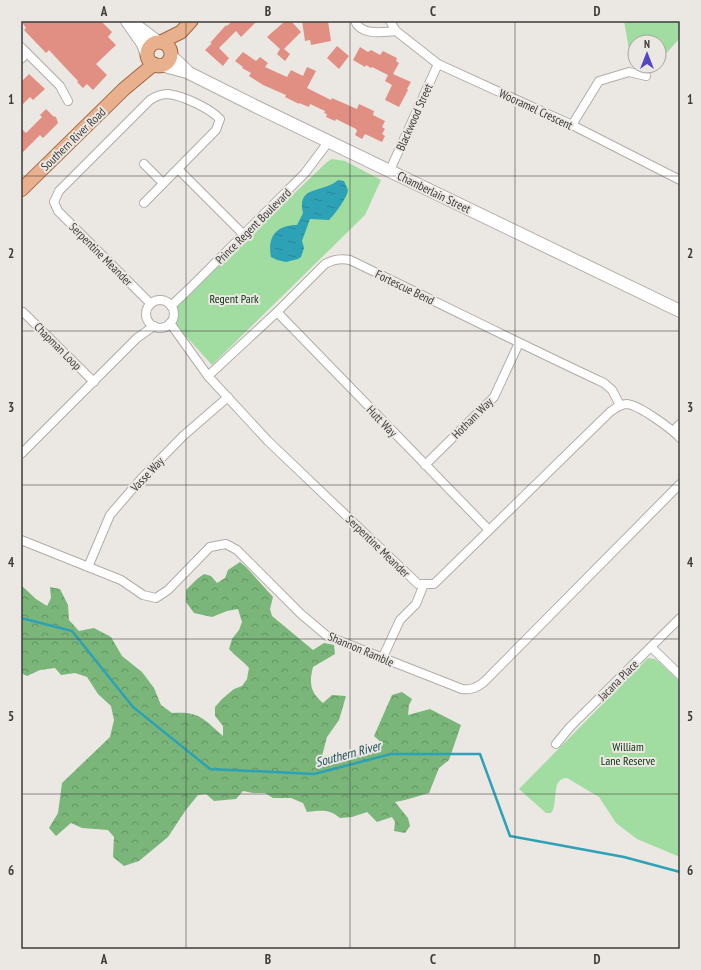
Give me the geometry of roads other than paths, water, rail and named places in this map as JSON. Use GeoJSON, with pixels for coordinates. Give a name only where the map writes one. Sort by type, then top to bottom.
{"type":"FeatureCollection","features":[{"type":"Feature","properties":{"kind":"main road"},"geometry":{"type":"LineString","coordinates":[[129,21],[168,46],[171,54]]}},
{"type":"Feature","properties":{"kind":"main road"},"geometry":{"type":"LineString","coordinates":[[129,21],[152,60]]}},
{"type":"Feature","properties":{"kind":"main road"},"geometry":{"type":"LineString","coordinates":[[152,60],[149,47],[152,44],[160,42],[181,32],[191,21]]}},
{"type":"Feature","properties":{"kind":"main road"},"geometry":{"type":"LineString","coordinates":[[152,60],[168,62],[178,42],[181,32]]}},
{"type":"Feature","properties":{"kind":"main road","name":"Chamberlain Street"},"geometry":{"type":"LineString","coordinates":[[171,54],[187,72]]}},
{"type":"Feature","properties":{"kind":"main road","name":"Chamberlain Street"},"geometry":{"type":"LineString","coordinates":[[152,60],[187,72],[680,311]]}},
{"type":"Feature","properties":{"kind":"main road","name":"Southern River Road"},"geometry":{"type":"LineString","coordinates":[[21,190],[152,60]]}},
{"type":"Feature","properties":{"kind":"street"},"geometry":{"type":"LineString","coordinates":[[355,21],[357,26],[363,30],[371,32],[396,31],[390,21]]}},
{"type":"Feature","properties":{"kind":"street","name":"Wooramel Crescent"},"geometry":{"type":"LineString","coordinates":[[396,31],[438,64],[572,125],[680,180]]}},
{"type":"Feature","properties":{"kind":"street"},"geometry":{"type":"LineString","coordinates":[[21,47],[60,86],[68,101]]}},
{"type":"Feature","properties":{"kind":"street"},"geometry":{"type":"LineString","coordinates":[[21,59],[28,53]]}},
{"type":"Feature","properties":{"kind":"street","name":"Blackwood Street"},"geometry":{"type":"LineString","coordinates":[[390,170],[438,64]]}},
{"type":"Feature","properties":{"kind":"street"},"geometry":{"type":"LineString","coordinates":[[572,125],[599,81],[629,72],[646,76]]}},
{"type":"Feature","properties":{"kind":"street","name":"Serpentine Meander"},"geometry":{"type":"LineString","coordinates":[[151,304],[58,211],[54,202],[59,191],[150,100],[158,95],[168,94],[188,100],[213,112],[220,119],[216,130],[178,169]]}},
{"type":"Feature","properties":{"kind":"street","name":"Prince Regent Boulevard"},"geometry":{"type":"LineString","coordinates":[[171,306],[305,173],[329,141]]}},
{"type":"Feature","properties":{"kind":"street"},"geometry":{"type":"LineString","coordinates":[[144,164],[163,183]]}},
{"type":"Feature","properties":{"kind":"street"},"geometry":{"type":"LineString","coordinates":[[144,203],[178,169],[244,234]]}},
{"type":"Feature","properties":{"kind":"street","name":"Fortescue Bend"},"geometry":{"type":"LineString","coordinates":[[208,376],[325,264],[332,260],[344,259],[350,260],[604,383],[612,390],[620,405]]}},
{"type":"Feature","properties":{"kind":"street"},"geometry":{"type":"LineString","coordinates":[[161,300],[167,302],[171,306],[174,315],[170,323],[162,328],[154,326],[149,322],[147,318],[147,310],[151,304],[161,300]]}},
{"type":"Feature","properties":{"kind":"street","name":"Chapman Loop"},"geometry":{"type":"LineString","coordinates":[[21,312],[94,382]]}},
{"type":"Feature","properties":{"kind":"street","name":"Hutt Way"},"geometry":{"type":"LineString","coordinates":[[276,312],[489,530]]}},
{"type":"Feature","properties":{"kind":"street","name":"Serpentine Meander"},"geometry":{"type":"LineString","coordinates":[[170,323],[208,376],[268,441],[418,584],[434,584],[610,412],[620,405]]}},
{"type":"Feature","properties":{"kind":"street"},"geometry":{"type":"LineString","coordinates":[[21,454],[137,338],[154,326]]}},
{"type":"Feature","properties":{"kind":"street","name":"Hotham Way"},"geometry":{"type":"LineString","coordinates":[[425,465],[494,397],[519,343]]}},
{"type":"Feature","properties":{"kind":"street","name":"Vasse Way"},"geometry":{"type":"LineString","coordinates":[[88,567],[110,515],[141,479],[183,436],[228,397]]}},
{"type":"Feature","properties":{"kind":"street"},"geometry":{"type":"LineString","coordinates":[[620,405],[628,404],[636,407],[673,431],[680,438]]}},
{"type":"Feature","properties":{"kind":"street"},"geometry":{"type":"LineString","coordinates":[[673,431],[680,424]]}},
{"type":"Feature","properties":{"kind":"street","name":"Shannon Ramble"},"geometry":{"type":"LineString","coordinates":[[21,540],[121,580],[143,595],[156,598],[168,590],[210,547],[226,544],[237,550],[301,614],[327,636],[462,689],[470,690],[477,688],[484,682],[680,484]]}},
{"type":"Feature","properties":{"kind":"street"},"geometry":{"type":"LineString","coordinates":[[382,658],[400,620],[416,604],[424,584]]}},
{"type":"Feature","properties":{"kind":"street","name":"Jacana Place"},"geometry":{"type":"LineString","coordinates":[[556,744],[570,727],[680,618]]}},
{"type":"Feature","properties":{"kind":"street"},"geometry":{"type":"LineString","coordinates":[[651,647],[680,675]]}},
{"type":"Feature","properties":{"kind":"water"},"geometry":{"type":"Polygon","coordinates":[[[338,180],[344,181],[348,190],[347,193],[329,220],[310,219],[302,241],[304,248],[301,257],[286,262],[271,257],[270,244],[272,238],[278,230],[284,227],[297,225],[303,213],[302,204],[307,194],[326,187],[338,180]]]}},
{"type":"Feature","properties":{"kind":"waterway","name":"Southern River"},"geometry":{"type":"LineString","coordinates":[[21,618],[72,631],[133,707],[210,769],[314,774],[391,754],[480,754],[510,836],[624,857],[680,872]]}},
{"type":"Feature","properties":{"kind":"park label","name":"Regent Park"},"geometry":{"type":"Point","coordinates":[234,298]}},
{"type":"Feature","properties":{"kind":"park label","name":"William Lane Reserve"},"geometry":{"type":"Point","coordinates":[628,753]}}]}
